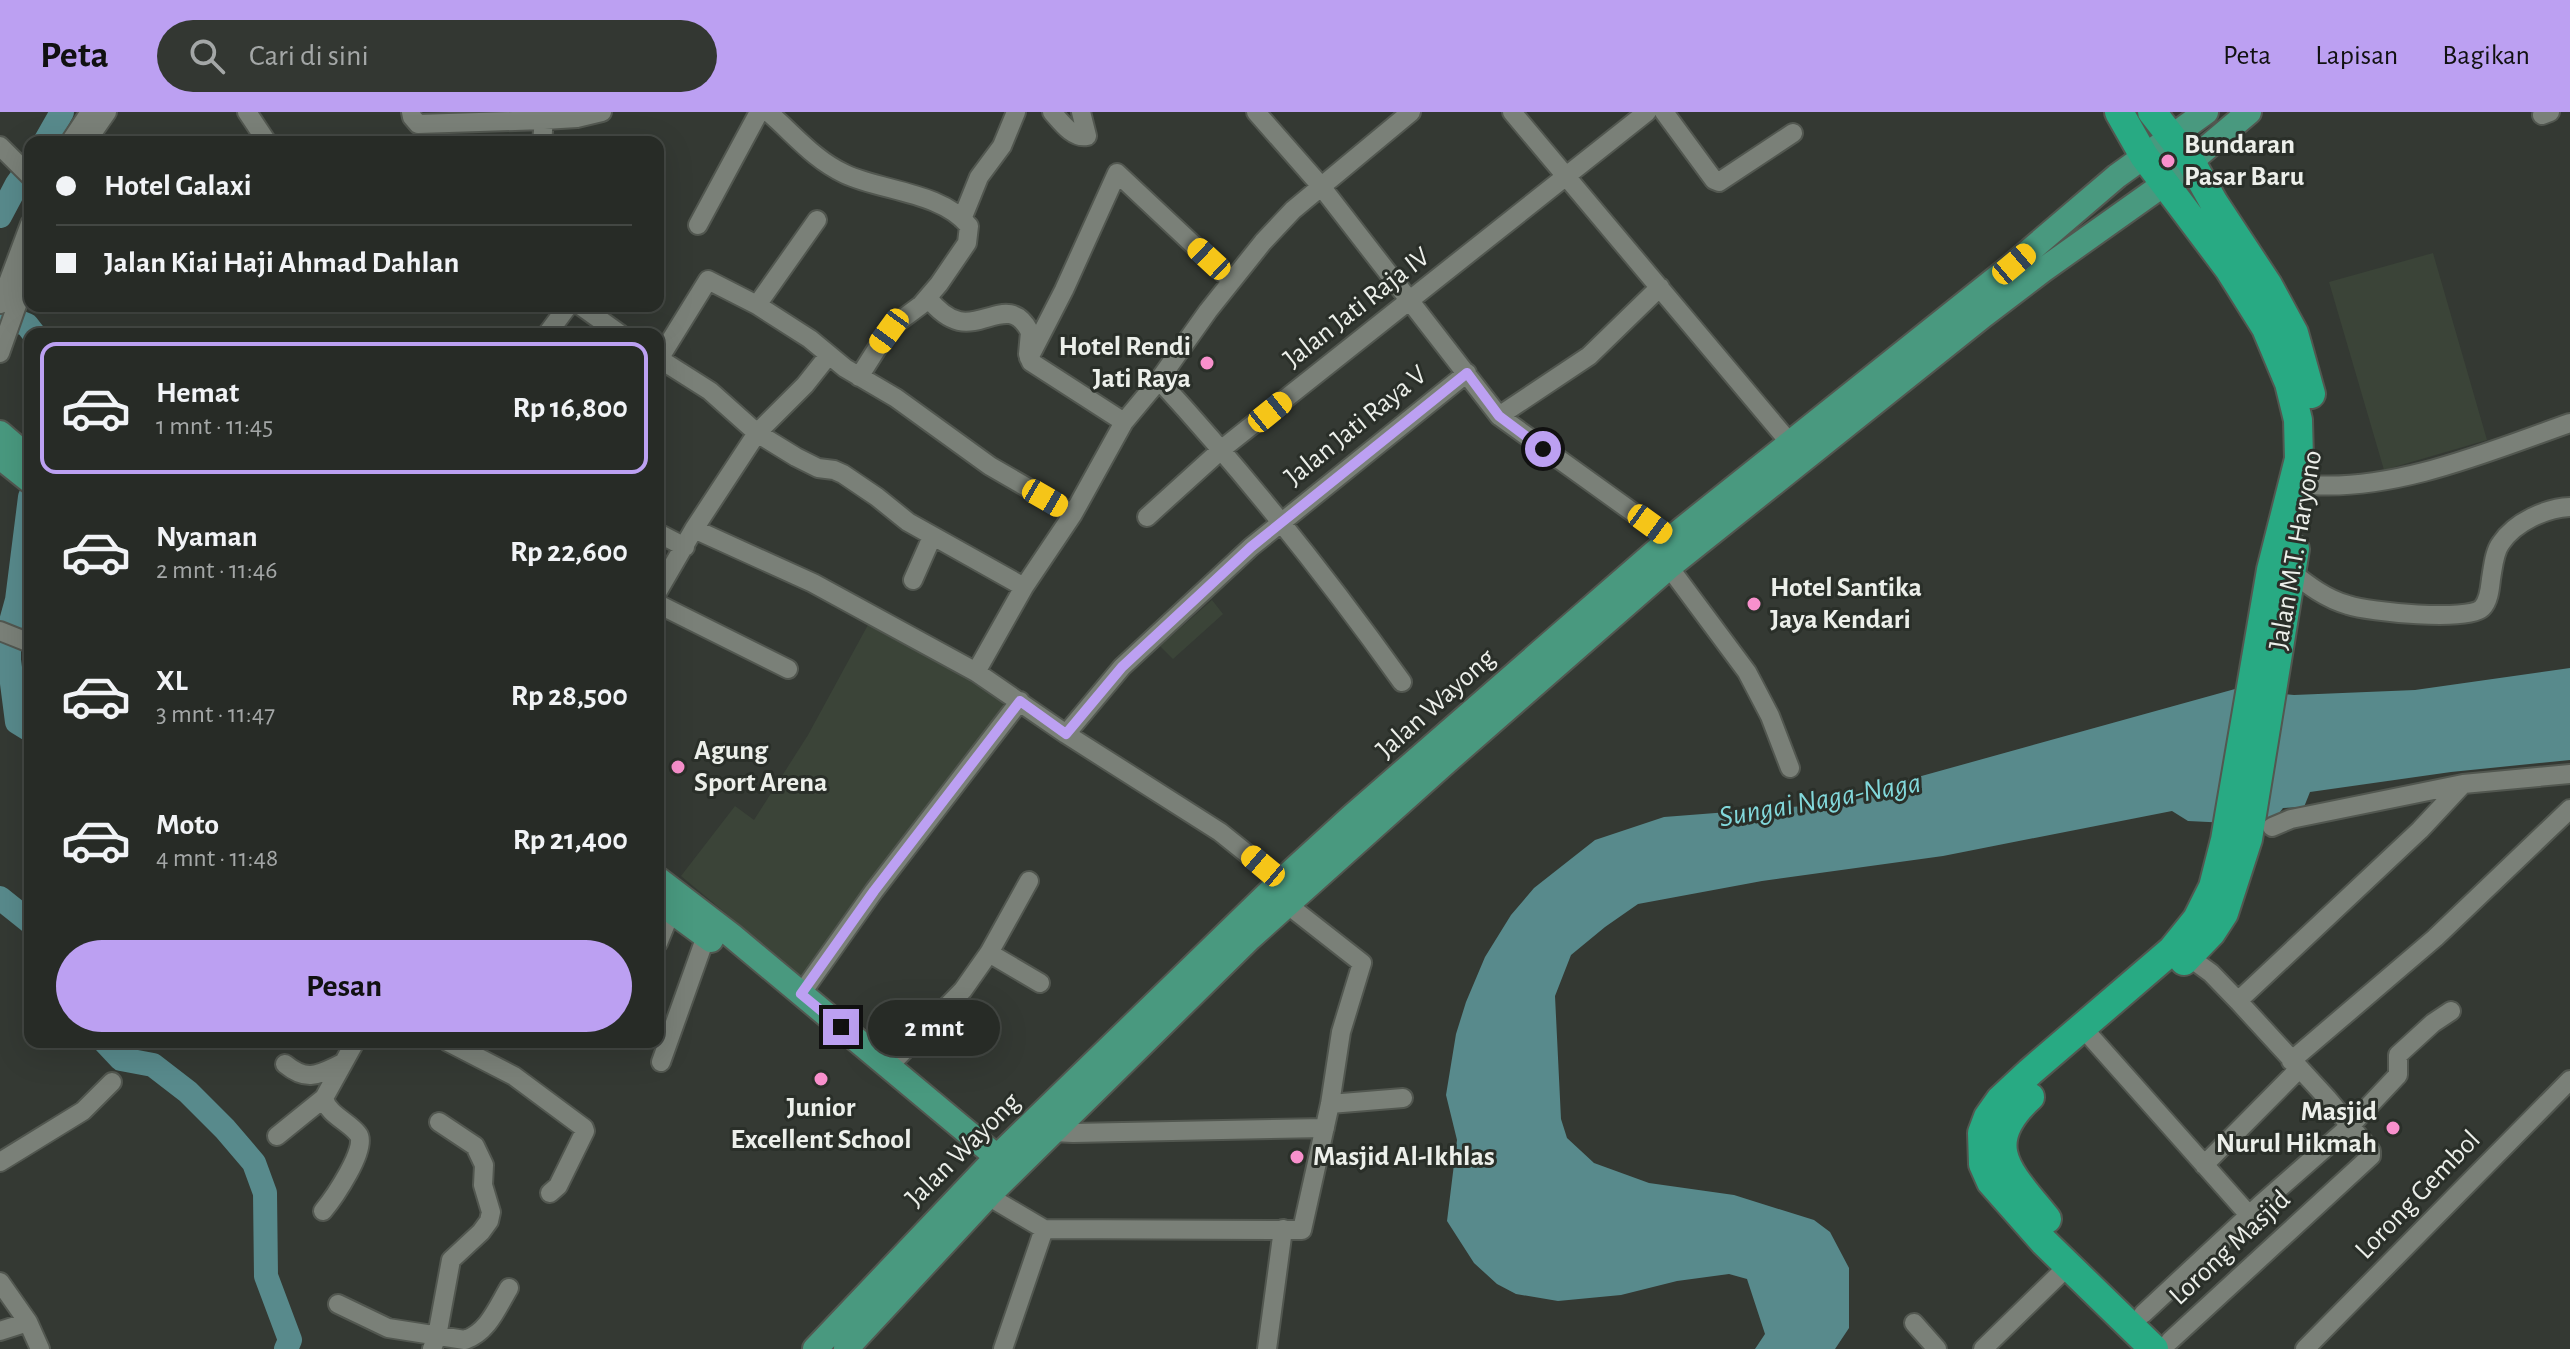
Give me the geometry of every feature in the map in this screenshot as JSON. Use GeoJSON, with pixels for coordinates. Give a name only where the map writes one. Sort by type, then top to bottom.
{"type":"FeatureCollection","features":[{"type":"Feature","properties":{"kind":"highway","name":"Jalan M.T. Haryono"},"geometry":{"type":"LineString","coordinates":[[2119,112],[2144,156],[2229,269],[2266,328],[2289,383],[2298,420],[2299,459],[2271,570],[2248,835]]}},
{"type":"Feature","properties":{"kind":"highway","name":"Jalan M.T. Haryono"},"geometry":{"type":"LineString","coordinates":[[2152,112],[2191,162],[2252,258],[2294,333],[2310,384],[2317,454],[2262,682]]}},
{"type":"Feature","properties":{"kind":"highway"},"geometry":{"type":"LineString","coordinates":[[2168,1346],[2044,1242],[1991,1182],[1983,1164],[1980,1147],[1982,1133],[2000,1100],[2030,1072],[2088,1034],[2189,957],[2211,933],[2224,913],[2248,835]]}},
{"type":"Feature","properties":{"kind":"highway"},"geometry":{"type":"LineString","coordinates":[[2168,1346],[2143,1314],[2058,1232],[2007,1169],[2002,1156],[2002,1141],[2009,1120],[2021,1105],[2172,950],[2197,919],[2213,887],[2248,835]]}},
{"type":"Feature","properties":{"kind":"main road","name":"Jalan Wayong"},"geometry":{"type":"LineString","coordinates":[[815,1349],[987,1160],[1281,881],[1670,539],[2144,156],[2206,112]]}},
{"type":"Feature","properties":{"kind":"main road","name":"Jalan Wayong"},"geometry":{"type":"LineString","coordinates":[[846,1349],[988,1196],[1250,938],[1445,763],[1669,567],[1984,315],[2164,184],[2249,112]]}},
{"type":"Feature","properties":{"kind":"main road"},"geometry":{"type":"LineString","coordinates":[[0,433],[24,466]]}},
{"type":"Feature","properties":{"kind":"main road"},"geometry":{"type":"LineString","coordinates":[[0,457],[24,470]]}},
{"type":"Feature","properties":{"kind":"main road"},"geometry":{"type":"LineString","coordinates":[[664,884],[731,935],[888,1067],[987,1160]]}},
{"type":"Feature","properties":{"kind":"main road"},"geometry":{"type":"LineString","coordinates":[[664,906],[987,1160]]}},
{"type":"Feature","properties":{"kind":"street"},"geometry":{"type":"LineString","coordinates":[[74,136],[90,112]]}},
{"type":"Feature","properties":{"kind":"street"},"geometry":{"type":"LineString","coordinates":[[90,136],[107,112]]}},
{"type":"Feature","properties":{"kind":"street"},"geometry":{"type":"LineString","coordinates":[[247,112],[263,136]]}},
{"type":"Feature","properties":{"kind":"street"},"geometry":{"type":"LineString","coordinates":[[411,112],[418,124],[515,116],[544,120],[577,118],[602,112]]}},
{"type":"Feature","properties":{"kind":"street"},"geometry":{"type":"LineString","coordinates":[[698,225],[759,112]]}},
{"type":"Feature","properties":{"kind":"street"},"geometry":{"type":"LineString","coordinates":[[768,112],[810,152],[846,175],[919,197],[962,219],[969,226],[967,243],[928,298],[890,328],[859,377]]}},
{"type":"Feature","properties":{"kind":"street"},"geometry":{"type":"LineString","coordinates":[[962,219],[979,177],[1002,146],[1016,112]]}},
{"type":"Feature","properties":{"kind":"street"},"geometry":{"type":"LineString","coordinates":[[1052,112],[1081,137],[1087,136],[1081,112]]}},
{"type":"Feature","properties":{"kind":"street"},"geometry":{"type":"LineString","coordinates":[[1256,112],[1320,185],[1499,416],[1670,539]]}},
{"type":"Feature","properties":{"kind":"street"},"geometry":{"type":"LineString","coordinates":[[976,672],[1024,587],[1073,514],[1124,422],[1232,281],[1263,242],[1320,185],[1411,112]]}},
{"type":"Feature","properties":{"kind":"street"},"geometry":{"type":"LineString","coordinates":[[1512,112],[1790,443]]}},
{"type":"Feature","properties":{"kind":"street","name":"Jalan Jati Raja IV"},"geometry":{"type":"LineString","coordinates":[[1147,517],[1222,449],[1410,303],[1647,112]]}},
{"type":"Feature","properties":{"kind":"street"},"geometry":{"type":"LineString","coordinates":[[1664,112],[1714,180],[1719,182],[1793,133]]}},
{"type":"Feature","properties":{"kind":"street"},"geometry":{"type":"LineString","coordinates":[[543,136],[544,120]]}},
{"type":"Feature","properties":{"kind":"street"},"geometry":{"type":"LineString","coordinates":[[0,146],[24,170]]}},
{"type":"Feature","properties":{"kind":"street"},"geometry":{"type":"LineString","coordinates":[[1029,358],[1117,173],[1232,281]]}},
{"type":"Feature","properties":{"kind":"street"},"geometry":{"type":"LineString","coordinates":[[757,305],[817,220]]}},
{"type":"Feature","properties":{"kind":"street"},"geometry":{"type":"LineString","coordinates":[[0,353],[6,310],[24,246]]}},
{"type":"Feature","properties":{"kind":"street"},"geometry":{"type":"LineString","coordinates":[[6,310],[24,278]]}},
{"type":"Feature","properties":{"kind":"street"},"geometry":{"type":"LineString","coordinates":[[664,349],[708,280],[757,305],[810,339],[828,356],[859,377],[896,398],[990,466],[1073,514]]}},
{"type":"Feature","properties":{"kind":"street"},"geometry":{"type":"LineString","coordinates":[[1499,416],[1589,356],[1660,287]]}},
{"type":"Feature","properties":{"kind":"street"},"geometry":{"type":"LineString","coordinates":[[928,298],[942,312],[958,321],[1006,313],[1020,318],[1030,332],[1029,358]]}},
{"type":"Feature","properties":{"kind":"street"},"geometry":{"type":"LineString","coordinates":[[589,312],[612,328]]}},
{"type":"Feature","properties":{"kind":"street"},"geometry":{"type":"LineString","coordinates":[[664,581],[757,433],[805,385],[828,356]]}},
{"type":"Feature","properties":{"kind":"street"},"geometry":{"type":"LineString","coordinates":[[1029,358],[1124,422]]}},
{"type":"Feature","properties":{"kind":"street"},"geometry":{"type":"LineString","coordinates":[[664,362],[710,391],[757,433],[808,464],[843,474],[932,537],[1024,587]]}},
{"type":"Feature","properties":{"kind":"street","name":"Jalan Jati Raya V"},"geometry":{"type":"LineString","coordinates":[[1066,734],[1122,667],[1280,523],[1467,373]]}},
{"type":"Feature","properties":{"kind":"street"},"geometry":{"type":"LineString","coordinates":[[1159,380],[1222,449],[1313,560],[1402,682]]}},
{"type":"Feature","properties":{"kind":"street"},"geometry":{"type":"LineString","coordinates":[[2311,485],[2336,487],[2405,476],[2570,423]]}},
{"type":"Feature","properties":{"kind":"street"},"geometry":{"type":"LineString","coordinates":[[2290,571],[2316,591],[2365,609],[2384,613],[2458,615],[2480,611],[2485,605],[2499,544],[2514,530],[2540,514],[2554,508],[2570,507]]}},
{"type":"Feature","properties":{"kind":"street"},"geometry":{"type":"LineString","coordinates":[[694,529],[813,583],[976,672],[1066,734],[1220,832],[1281,881]]}},
{"type":"Feature","properties":{"kind":"street"},"geometry":{"type":"LineString","coordinates":[[664,536],[685,547]]}},
{"type":"Feature","properties":{"kind":"street"},"geometry":{"type":"LineString","coordinates":[[913,580],[932,537]]}},
{"type":"Feature","properties":{"kind":"street"},"geometry":{"type":"LineString","coordinates":[[1669,567],[1747,672],[1770,716],[1790,768]]}},
{"type":"Feature","properties":{"kind":"street"},"geometry":{"type":"LineString","coordinates":[[664,607],[788,669]]}},
{"type":"Feature","properties":{"kind":"street"},"geometry":{"type":"LineString","coordinates":[[0,631],[24,640]]}},
{"type":"Feature","properties":{"kind":"street"},"geometry":{"type":"LineString","coordinates":[[801,994],[874,891],[1020,701]]}},
{"type":"Feature","properties":{"kind":"street"},"geometry":{"type":"LineString","coordinates":[[2248,835],[2291,819],[2463,784],[2570,774]]}},
{"type":"Feature","properties":{"kind":"street"},"geometry":{"type":"LineString","coordinates":[[2238,1001],[2420,830],[2463,784]]}},
{"type":"Feature","properties":{"kind":"street"},"geometry":{"type":"LineString","coordinates":[[2204,1165],[2295,1065],[2435,938],[2570,809]]}},
{"type":"Feature","properties":{"kind":"street"},"geometry":{"type":"LineString","coordinates":[[888,1067],[948,1008],[989,953],[1029,881]]}},
{"type":"Feature","properties":{"kind":"street"},"geometry":{"type":"LineString","coordinates":[[988,1196],[1044,1229],[1302,1230],[1330,1104],[1341,1032],[1362,963],[1288,905]]}},
{"type":"Feature","properties":{"kind":"street"},"geometry":{"type":"LineString","coordinates":[[661,1062],[706,936]]}},
{"type":"Feature","properties":{"kind":"street"},"geometry":{"type":"LineString","coordinates":[[989,953],[1040,983]]}},
{"type":"Feature","properties":{"kind":"street"},"geometry":{"type":"LineString","coordinates":[[2189,957],[2211,973],[2238,1001],[2350,1126]]}},
{"type":"Feature","properties":{"kind":"street"},"geometry":{"type":"LineString","coordinates":[[2143,1314],[2350,1126],[2398,1075],[2398,1055],[2451,1011]]}},
{"type":"Feature","properties":{"kind":"street"},"geometry":{"type":"LineString","coordinates":[[2088,1034],[2249,1215]]}},
{"type":"Feature","properties":{"kind":"street"},"geometry":{"type":"LineString","coordinates":[[277,1136],[324,1098],[352,1048]]}},
{"type":"Feature","properties":{"kind":"street"},"geometry":{"type":"LineString","coordinates":[[460,1048],[514,1076],[584,1128],[565,1173],[550,1193]]}},
{"type":"Feature","properties":{"kind":"street"},"geometry":{"type":"LineString","coordinates":[[285,1064],[295,1072],[315,1076],[343,1063]]}},
{"type":"Feature","properties":{"kind":"street","name":"Lorong Gembol"},"geometry":{"type":"LineString","coordinates":[[2305,1349],[2570,1080]]}},
{"type":"Feature","properties":{"kind":"street"},"geometry":{"type":"LineString","coordinates":[[0,1162],[83,1111],[112,1082]]}},
{"type":"Feature","properties":{"kind":"street"},"geometry":{"type":"LineString","coordinates":[[323,1211],[337,1194],[362,1144],[359,1134],[327,1107],[324,1098]]}},
{"type":"Feature","properties":{"kind":"street"},"geometry":{"type":"LineString","coordinates":[[1330,1104],[1403,1098]]}},
{"type":"Feature","properties":{"kind":"street"},"geometry":{"type":"LineString","coordinates":[[434,1343],[451,1260],[481,1232],[491,1212],[483,1185],[484,1165],[475,1146],[439,1122]]}},
{"type":"Feature","properties":{"kind":"street","name":"Lorong Masjid"},"geometry":{"type":"LineString","coordinates":[[2168,1346],[2371,1156],[2370,1146],[2350,1126]]}},
{"type":"Feature","properties":{"kind":"street"},"geometry":{"type":"LineString","coordinates":[[1054,1132],[1325,1128]]}},
{"type":"Feature","properties":{"kind":"street"},"geometry":{"type":"LineString","coordinates":[[1003,1349],[1044,1229]]}},
{"type":"Feature","properties":{"kind":"street"},"geometry":{"type":"LineString","coordinates":[[1267,1349],[1283,1229]]}},
{"type":"Feature","properties":{"kind":"street"},"geometry":{"type":"LineString","coordinates":[[1983,1349],[2069,1265]]}},
{"type":"Feature","properties":{"kind":"street"},"geometry":{"type":"LineString","coordinates":[[0,1282],[28,1322],[40,1349]]}},
{"type":"Feature","properties":{"kind":"street"},"geometry":{"type":"LineString","coordinates":[[338,1304],[388,1328],[434,1343],[476,1336],[484,1330],[509,1288]]}},
{"type":"Feature","properties":{"kind":"street"},"geometry":{"type":"LineString","coordinates":[[0,1331],[28,1322]]}},
{"type":"Feature","properties":{"kind":"street"},"geometry":{"type":"LineString","coordinates":[[1914,1323],[1937,1349]]}},
{"type":"Feature","properties":{"kind":"shaded area"},"geometry":{"type":"Polygon","coordinates":[[[2433,253],[2487,440],[2384,470],[2329,282],[2433,253]]]}},
{"type":"Feature","properties":{"kind":"shaded area"},"geometry":{"type":"Polygon","coordinates":[[[1212,600],[1223,614],[1173,659],[1160,646],[1212,600]]]}},
{"type":"Feature","properties":{"kind":"shaded area"},"geometry":{"type":"Polygon","coordinates":[[[869,623],[1015,705],[802,977],[681,876],[735,806],[754,820],[808,735],[869,623]]]}},
{"type":"Feature","properties":{"kind":"water"},"geometry":{"type":"Polygon","coordinates":[[[2570,668],[2570,760],[2451,772],[2310,792],[2304,807],[2283,808],[2270,825],[2188,821],[2172,811],[1943,856],[1762,881],[1638,904],[1571,955],[1555,996],[1561,1119],[1567,1138],[1594,1163],[1649,1183],[1734,1195],[1814,1220],[1830,1232],[1849,1268],[1849,1328],[1835,1349],[1755,1349],[1765,1334],[1747,1279],[1729,1274],[1677,1281],[1621,1295],[1558,1301],[1516,1294],[1497,1284],[1474,1263],[1447,1221],[1457,1140],[1446,1095],[1456,1034],[1466,1002],[1485,957],[1511,915],[1534,888],[1595,840],[1664,817],[1817,805],[2235,689],[2294,695],[2415,690],[2570,668]]]}},
{"type":"Feature","properties":{"kind":"waterway"},"geometry":{"type":"LineString","coordinates":[[48,136],[62,112]]}},
{"type":"Feature","properties":{"kind":"waterway"},"geometry":{"type":"LineString","coordinates":[[0,216],[24,174]]}},
{"type":"Feature","properties":{"kind":"waterway"},"geometry":{"type":"LineString","coordinates":[[0,314],[29,328]]}},
{"type":"Feature","properties":{"kind":"waterway"},"geometry":{"type":"LineString","coordinates":[[24,545],[17,600],[9,629],[9,660],[17,722],[24,726]]}},
{"type":"Feature","properties":{"kind":"waterway"},"geometry":{"type":"LineString","coordinates":[[0,898],[24,917]]}},
{"type":"Feature","properties":{"kind":"waterway"},"geometry":{"type":"LineString","coordinates":[[111,1048],[121,1059],[153,1065],[188,1092],[254,1163],[265,1193],[266,1276],[290,1340],[286,1349]]}},
{"type":"Feature","properties":{"kind":"place","name":"Bundaran Pasar Baru"},"geometry":{"type":"Point","coordinates":[2168,161]}},
{"type":"Feature","properties":{"kind":"place","name":"Hotel Rendi Jati Raya"},"geometry":{"type":"Point","coordinates":[1207,363]}},
{"type":"Feature","properties":{"kind":"place","name":"Hotel Santika Jaya Kendari"},"geometry":{"type":"Point","coordinates":[1754,604]}},
{"type":"Feature","properties":{"kind":"place","name":"Agung Sport Arena"},"geometry":{"type":"Point","coordinates":[678,767]}},
{"type":"Feature","properties":{"kind":"place","name":"Junior Excellent School"},"geometry":{"type":"Point","coordinates":[821,1079]}},
{"type":"Feature","properties":{"kind":"place","name":"Masjid Nurul Hikmah"},"geometry":{"type":"Point","coordinates":[2393,1128]}},
{"type":"Feature","properties":{"kind":"place","name":"Masjid Al-Ikhlas"},"geometry":{"type":"Point","coordinates":[1297,1157]}},
{"type":"Feature","properties":{"kind":"route"},"geometry":{"type":"LineString","coordinates":[[841,1027],[801,994],[874,891],[1020,701],[1066,734],[1122,667],[1251,547],[1467,373],[1499,416],[1543,449]]}},
{"type":"Feature","properties":{"kind":"water label","name":"Sungai Naga-Naga"},"geometry":{"type":"Point","coordinates":[1820,800]}}]}
